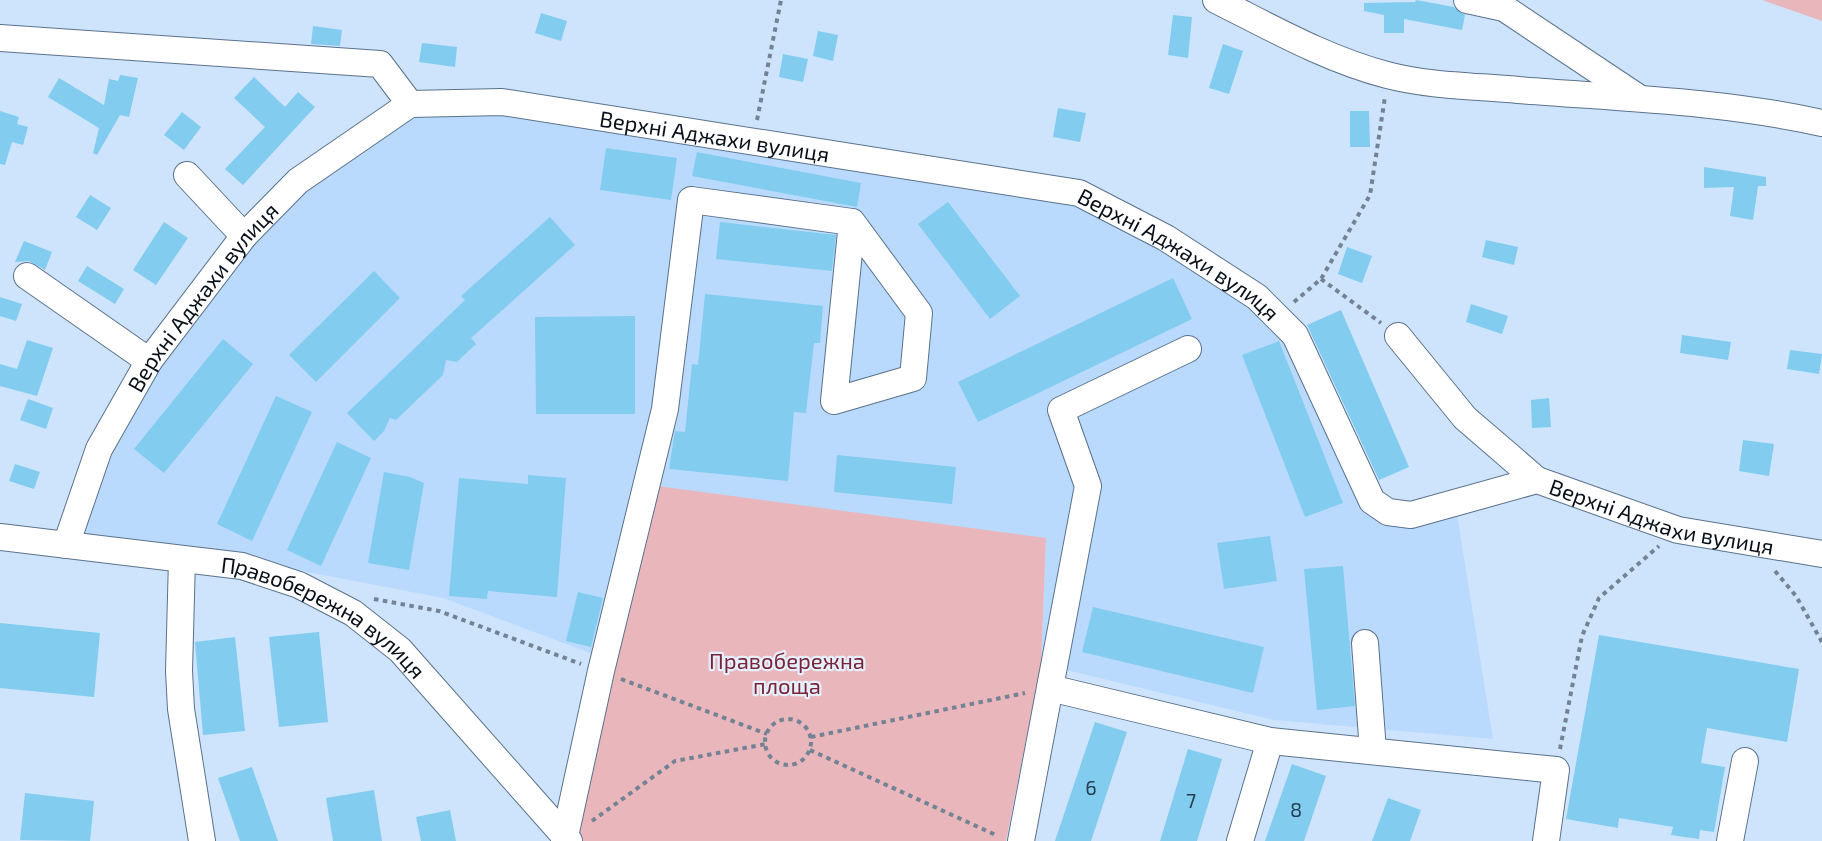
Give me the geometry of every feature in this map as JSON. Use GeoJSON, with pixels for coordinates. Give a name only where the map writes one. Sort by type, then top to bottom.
{"type":"FeatureCollection","features":[{"type":"Feature","properties":{"kind":"street"},"geometry":{"type":"LineString","coordinates":[[1216,0],[1312,49],[1388,75],[1454,85],[1783,114],[1822,123]]}},
{"type":"Feature","properties":{"kind":"street"},"geometry":{"type":"LineString","coordinates":[[1467,0],[1504,8],[1642,100]]}},
{"type":"Feature","properties":{"kind":"street"},"geometry":{"type":"LineString","coordinates":[[0,38],[380,64],[410,104]]}},
{"type":"Feature","properties":{"kind":"street","name":"Верхні Аджахи вулиця"},"geometry":{"type":"LineString","coordinates":[[66,545],[99,449],[149,361],[244,236],[298,181],[410,104],[502,102],[1079,193],[1166,238],[1257,297],[1278,315],[1295,335],[1372,501],[1388,512],[1411,515],[1537,480],[1678,530],[1822,554]]}},
{"type":"Feature","properties":{"kind":"street"},"geometry":{"type":"LineString","coordinates":[[187,175],[244,236]]}},
{"type":"Feature","properties":{"kind":"street"},"geometry":{"type":"LineString","coordinates":[[567,840],[601,671],[665,409],[691,200],[852,222],[920,314],[913,378],[834,401],[852,222]]}},
{"type":"Feature","properties":{"kind":"street"},"geometry":{"type":"LineString","coordinates":[[27,276],[149,361]]}},
{"type":"Feature","properties":{"kind":"street"},"geometry":{"type":"LineString","coordinates":[[1398,336],[1465,418],[1537,480]]}},
{"type":"Feature","properties":{"kind":"street"},"geometry":{"type":"LineString","coordinates":[[1010,839],[1050,688],[1088,486],[1061,410],[1188,349]]}},
{"type":"Feature","properties":{"kind":"street","name":"Правобережна вулиця"},"geometry":{"type":"LineString","coordinates":[[0,537],[242,566],[299,585],[353,613],[400,650],[567,840]]}},
{"type":"Feature","properties":{"kind":"street"},"geometry":{"type":"LineString","coordinates":[[182,559],[179,671],[181,709],[202,841]]}},
{"type":"Feature","properties":{"kind":"street"},"geometry":{"type":"LineString","coordinates":[[1365,642],[1373,751]]}},
{"type":"Feature","properties":{"kind":"street"},"geometry":{"type":"LineString","coordinates":[[1050,688],[1270,741],[1556,770],[1546,841]]}},
{"type":"Feature","properties":{"kind":"street"},"geometry":{"type":"LineString","coordinates":[[1240,841],[1270,741]]}},
{"type":"Feature","properties":{"kind":"street"},"geometry":{"type":"LineString","coordinates":[[1730,841],[1744,761]]}},
{"type":"Feature","properties":{"kind":"path"},"geometry":{"type":"LineString","coordinates":[[753,141],[781,0]]}},
{"type":"Feature","properties":{"kind":"path"},"geometry":{"type":"LineString","coordinates":[[1278,315],[1321,279],[1370,195],[1384,106]]}},
{"type":"Feature","properties":{"kind":"path"},"geometry":{"type":"LineString","coordinates":[[1321,279],[1398,336]]}},
{"type":"Feature","properties":{"kind":"path"},"geometry":{"type":"LineString","coordinates":[[1556,770],[1581,636],[1599,598],[1678,530]]}},
{"type":"Feature","properties":{"kind":"path"},"geometry":{"type":"LineString","coordinates":[[1750,542],[1796,596],[1822,642]]}},
{"type":"Feature","properties":{"kind":"path"},"geometry":{"type":"LineString","coordinates":[[369,598],[439,611],[767,734]]}},
{"type":"Feature","properties":{"kind":"path"},"geometry":{"type":"LineString","coordinates":[[811,737],[1050,688]]}},
{"type":"Feature","properties":{"kind":"path"},"geometry":{"type":"LineString","coordinates":[[786,719],[802,723],[811,737],[810,750],[798,763],[790,765],[773,759],[765,744],[771,726],[786,719]]}},
{"type":"Feature","properties":{"kind":"path"},"geometry":{"type":"LineString","coordinates":[[567,840],[675,761],[765,744]]}},
{"type":"Feature","properties":{"kind":"path"},"geometry":{"type":"LineString","coordinates":[[810,750],[1010,839]]}},
{"type":"Feature","properties":{"kind":"shaded area"},"geometry":{"type":"Polygon","coordinates":[[[501,114],[1075,204],[1160,248],[1250,306],[1285,341],[1362,508],[1457,514],[1493,739],[1274,720],[1041,664],[1046,538],[614,662],[443,598],[302,571],[244,553],[83,534],[110,454],[159,367],[253,244],[306,190],[414,116],[501,114]]]}},
{"type":"Feature","properties":{"kind":"green space"},"geometry":{"type":"Polygon","coordinates":[[[1762,0],[1822,0],[1822,21],[1762,0]]]}},
{"type":"Feature","properties":{"kind":"green space","name":"Правобережна площа"},"geometry":{"type":"Polygon","coordinates":[[[657,486],[1046,538],[1041,664],[1006,841],[571,841],[657,486]]]}},
{"type":"Feature","properties":{"kind":"building"},"geometry":{"type":"Polygon","coordinates":[[[1416,0],[1454,7],[1465,15],[1462,30],[1404,19],[1404,33],[1384,33],[1384,15],[1364,11],[1364,3],[1415,2],[1416,0]]]}},
{"type":"Feature","properties":{"kind":"building"},"geometry":{"type":"Polygon","coordinates":[[[541,13],[567,21],[561,41],[535,33],[541,13]]]}},
{"type":"Feature","properties":{"kind":"building"},"geometry":{"type":"Polygon","coordinates":[[[1173,15],[1192,17],[1188,58],[1168,55],[1173,15]]]}},
{"type":"Feature","properties":{"kind":"building"},"geometry":{"type":"Polygon","coordinates":[[[313,26],[342,30],[340,46],[311,44],[313,26]]]}},
{"type":"Feature","properties":{"kind":"building"},"geometry":{"type":"Polygon","coordinates":[[[818,31],[838,35],[833,61],[813,56],[818,31]]]}},
{"type":"Feature","properties":{"kind":"building"},"geometry":{"type":"Polygon","coordinates":[[[422,43],[457,47],[455,67],[419,62],[422,43]]]}},
{"type":"Feature","properties":{"kind":"building"},"geometry":{"type":"Polygon","coordinates":[[[1223,44],[1243,51],[1229,94],[1209,88],[1223,44]]]}},
{"type":"Feature","properties":{"kind":"building"},"geometry":{"type":"Polygon","coordinates":[[[783,54],[808,59],[803,82],[779,77],[783,54]]]}},
{"type":"Feature","properties":{"kind":"building"},"geometry":{"type":"Polygon","coordinates":[[[120,75],[138,78],[129,117],[120,115],[97,155],[93,153],[99,128],[48,97],[59,78],[104,105],[109,79],[118,81],[120,75]]]}},
{"type":"Feature","properties":{"kind":"building"},"geometry":{"type":"Polygon","coordinates":[[[254,77],[285,107],[298,92],[315,107],[243,185],[225,169],[265,127],[234,98],[254,77]]]}},
{"type":"Feature","properties":{"kind":"building"},"geometry":{"type":"Polygon","coordinates":[[[1058,108],[1086,113],[1080,142],[1053,137],[1058,108]]]}},
{"type":"Feature","properties":{"kind":"building"},"geometry":{"type":"Polygon","coordinates":[[[0,111],[19,117],[17,124],[28,127],[23,145],[12,142],[5,165],[0,164],[0,111]]]}},
{"type":"Feature","properties":{"kind":"building"},"geometry":{"type":"Polygon","coordinates":[[[1350,111],[1369,111],[1370,147],[1350,147],[1350,111]]]}},
{"type":"Feature","properties":{"kind":"building"},"geometry":{"type":"Polygon","coordinates":[[[182,112],[201,127],[184,150],[164,135],[182,112]]]}},
{"type":"Feature","properties":{"kind":"building"},"geometry":{"type":"Polygon","coordinates":[[[606,148],[677,158],[671,200],[600,190],[606,148]]]}},
{"type":"Feature","properties":{"kind":"building"},"geometry":{"type":"Polygon","coordinates":[[[697,152],[861,183],[857,207],[692,176],[697,152]]]}},
{"type":"Feature","properties":{"kind":"building"},"geometry":{"type":"Polygon","coordinates":[[[1704,167],[1766,177],[1766,186],[1758,186],[1753,220],[1730,216],[1734,187],[1704,188],[1704,167]]]}},
{"type":"Feature","properties":{"kind":"building"},"geometry":{"type":"Polygon","coordinates":[[[90,195],[111,208],[97,230],[76,217],[90,195]]]}},
{"type":"Feature","properties":{"kind":"building"},"geometry":{"type":"Polygon","coordinates":[[[948,202],[1020,296],[990,319],[918,224],[948,202]]]}},
{"type":"Feature","properties":{"kind":"building"},"geometry":{"type":"Polygon","coordinates":[[[550,217],[575,245],[471,338],[476,344],[457,362],[446,360],[443,375],[396,420],[390,418],[384,431],[374,441],[347,413],[465,300],[461,296],[550,217]]]}},
{"type":"Feature","properties":{"kind":"building"},"geometry":{"type":"Polygon","coordinates":[[[164,222],[188,238],[156,285],[133,270],[164,222]]]}},
{"type":"Feature","properties":{"kind":"building"},"geometry":{"type":"Polygon","coordinates":[[[720,222],[836,235],[832,271],[716,259],[720,222]]]}},
{"type":"Feature","properties":{"kind":"building"},"geometry":{"type":"Polygon","coordinates":[[[1486,240],[1518,247],[1514,265],[1482,257],[1486,240]]]}},
{"type":"Feature","properties":{"kind":"building"},"geometry":{"type":"Polygon","coordinates":[[[24,241],[52,252],[45,270],[29,261],[15,262],[24,241]]]}},
{"type":"Feature","properties":{"kind":"building"},"geometry":{"type":"Polygon","coordinates":[[[1347,247],[1372,256],[1362,283],[1338,274],[1347,247]]]}},
{"type":"Feature","properties":{"kind":"building"},"geometry":{"type":"Polygon","coordinates":[[[87,266],[124,289],[115,304],[78,281],[87,266]]]}},
{"type":"Feature","properties":{"kind":"building"},"geometry":{"type":"Polygon","coordinates":[[[374,271],[400,298],[316,382],[289,355],[374,271]]]}},
{"type":"Feature","properties":{"kind":"building"},"geometry":{"type":"Polygon","coordinates":[[[1173,278],[1192,319],[978,422],[958,382],[1173,278]]]}},
{"type":"Feature","properties":{"kind":"building"},"geometry":{"type":"Polygon","coordinates":[[[705,294],[823,306],[820,343],[814,343],[806,413],[794,412],[788,481],[669,469],[675,431],[685,432],[692,364],[698,365],[705,294]]]}},
{"type":"Feature","properties":{"kind":"building"},"geometry":{"type":"Polygon","coordinates":[[[0,297],[22,304],[16,321],[0,316],[0,297]]]}},
{"type":"Feature","properties":{"kind":"building"},"geometry":{"type":"Polygon","coordinates":[[[1471,304],[1508,316],[1502,334],[1466,322],[1471,304]]]}},
{"type":"Feature","properties":{"kind":"building"},"geometry":{"type":"Polygon","coordinates":[[[1341,310],[1409,467],[1379,480],[1307,325],[1341,310]]]}},
{"type":"Feature","properties":{"kind":"building"},"geometry":{"type":"Polygon","coordinates":[[[635,316],[635,414],[536,414],[535,317],[635,316]]]}},
{"type":"Feature","properties":{"kind":"building"},"geometry":{"type":"Polygon","coordinates":[[[1682,335],[1731,342],[1728,360],[1680,353],[1682,335]]]}},
{"type":"Feature","properties":{"kind":"building"},"geometry":{"type":"Polygon","coordinates":[[[223,339],[253,364],[164,473],[134,449],[223,339]]]}},
{"type":"Feature","properties":{"kind":"building"},"geometry":{"type":"Polygon","coordinates":[[[27,340],[53,348],[37,396],[0,386],[0,364],[17,369],[27,340]]]}},
{"type":"Feature","properties":{"kind":"building"},"geometry":{"type":"Polygon","coordinates":[[[1279,341],[1343,503],[1305,517],[1242,355],[1279,341]]]}},
{"type":"Feature","properties":{"kind":"building"},"geometry":{"type":"Polygon","coordinates":[[[1790,350],[1822,354],[1819,374],[1787,369],[1790,350]]]}},
{"type":"Feature","properties":{"kind":"building"},"geometry":{"type":"Polygon","coordinates":[[[276,396],[312,412],[252,541],[217,524],[276,396]]]}},
{"type":"Feature","properties":{"kind":"building"},"geometry":{"type":"Polygon","coordinates":[[[1549,398],[1551,427],[1532,428],[1531,400],[1549,398]]]}},
{"type":"Feature","properties":{"kind":"building"},"geometry":{"type":"Polygon","coordinates":[[[28,399],[53,408],[46,429],[20,420],[28,399]]]}},
{"type":"Feature","properties":{"kind":"building"},"geometry":{"type":"Polygon","coordinates":[[[1743,440],[1774,444],[1769,476],[1739,471],[1743,440]]]}},
{"type":"Feature","properties":{"kind":"building"},"geometry":{"type":"Polygon","coordinates":[[[337,442],[371,458],[321,566],[287,550],[337,442]]]}},
{"type":"Feature","properties":{"kind":"building"},"geometry":{"type":"Polygon","coordinates":[[[837,455],[956,467],[952,504],[834,492],[837,455]]]}},
{"type":"Feature","properties":{"kind":"building"},"geometry":{"type":"Polygon","coordinates":[[[15,464],[40,472],[34,489],[9,481],[15,464]]]}},
{"type":"Feature","properties":{"kind":"building"},"geometry":{"type":"Polygon","coordinates":[[[384,472],[410,477],[424,483],[409,570],[368,563],[384,472]]]}},
{"type":"Feature","properties":{"kind":"building"},"geometry":{"type":"Polygon","coordinates":[[[528,475],[566,478],[557,597],[488,591],[487,599],[449,596],[459,478],[528,484],[528,475]]]}},
{"type":"Feature","properties":{"kind":"building"},"geometry":{"type":"Polygon","coordinates":[[[1270,536],[1277,581],[1224,589],[1217,543],[1270,536]]]}},
{"type":"Feature","properties":{"kind":"building"},"geometry":{"type":"Polygon","coordinates":[[[1343,566],[1355,706],[1317,710],[1304,569],[1343,566]]]}},
{"type":"Feature","properties":{"kind":"building"},"geometry":{"type":"Polygon","coordinates":[[[578,592],[603,598],[591,647],[566,641],[578,592]]]}},
{"type":"Feature","properties":{"kind":"building"},"geometry":{"type":"Polygon","coordinates":[[[1093,607],[1264,647],[1253,693],[1082,652],[1093,607]]]}},
{"type":"Feature","properties":{"kind":"building"},"geometry":{"type":"Polygon","coordinates":[[[0,623],[100,633],[94,697],[0,688],[0,623]]]}},
{"type":"Feature","properties":{"kind":"building"},"geometry":{"type":"Polygon","coordinates":[[[319,632],[328,722],[279,727],[269,637],[319,632]]]}},
{"type":"Feature","properties":{"kind":"building"},"geometry":{"type":"Polygon","coordinates":[[[1599,635],[1799,669],[1787,742],[1707,728],[1701,763],[1725,767],[1714,832],[1700,830],[1699,839],[1671,835],[1673,827],[1619,818],[1618,828],[1566,819],[1599,635]]]}},
{"type":"Feature","properties":{"kind":"building"},"geometry":{"type":"Polygon","coordinates":[[[235,637],[245,731],[203,735],[195,642],[235,637]]]}},
{"type":"Feature","properties":{"kind":"building"},"geometry":{"type":"Polygon","coordinates":[[[1095,722],[1127,732],[1091,841],[1055,841],[1095,722]]]}},
{"type":"Feature","properties":{"kind":"building"},"geometry":{"type":"Polygon","coordinates":[[[1188,749],[1222,759],[1197,841],[1160,841],[1188,749]]]}},
{"type":"Feature","properties":{"kind":"building"},"geometry":{"type":"Polygon","coordinates":[[[1292,764],[1326,776],[1304,841],[1265,841],[1292,764]]]}},
{"type":"Feature","properties":{"kind":"building"},"geometry":{"type":"Polygon","coordinates":[[[252,767],[278,841],[240,841],[218,778],[252,767]]]}},
{"type":"Feature","properties":{"kind":"building"},"geometry":{"type":"Polygon","coordinates":[[[374,790],[382,841],[333,841],[326,798],[374,790]]]}},
{"type":"Feature","properties":{"kind":"building"},"geometry":{"type":"Polygon","coordinates":[[[25,793],[94,801],[90,841],[20,840],[25,793]]]}},
{"type":"Feature","properties":{"kind":"building"},"geometry":{"type":"Polygon","coordinates":[[[1388,798],[1421,810],[1410,841],[1372,841],[1388,798]]]}},
{"type":"Feature","properties":{"kind":"building"},"geometry":{"type":"Polygon","coordinates":[[[450,810],[456,841],[421,841],[416,817],[450,810]]]}}]}
